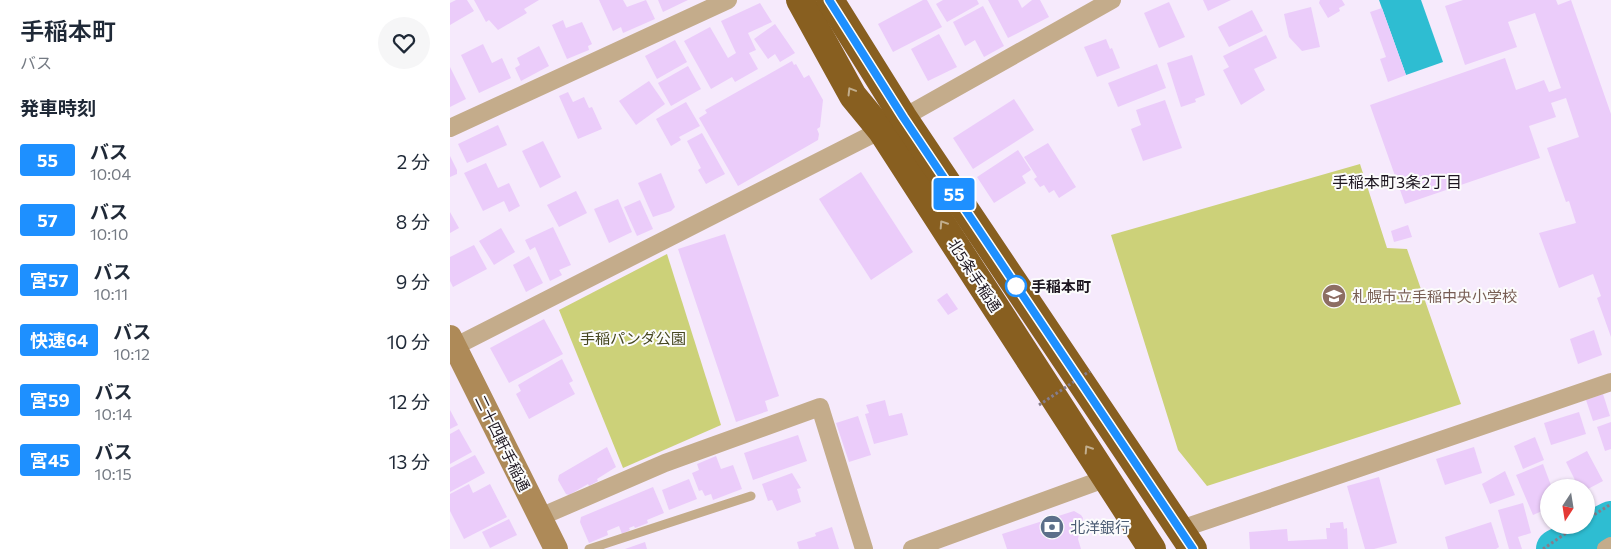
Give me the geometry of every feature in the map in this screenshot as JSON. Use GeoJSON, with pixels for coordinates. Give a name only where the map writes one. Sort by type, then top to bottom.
{"type":"FeatureCollection","features":[{"type":"Feature","properties":{"kind":"highway","name":"北5条手稲通"},"geometry":{"type":"LineString","coordinates":[[800,0],[853,96],[892,123],[1187,539]]}},
{"type":"Feature","properties":{"kind":"highway","name":"北5条手稲通"},"geometry":{"type":"LineString","coordinates":[[830,0],[892,123],[1152,549]]}},
{"type":"Feature","properties":{"kind":"street"},"geometry":{"type":"LineString","coordinates":[[450,128],[728,0]]}},
{"type":"Feature","properties":{"kind":"street"},"geometry":{"type":"LineString","coordinates":[[452,344],[892,123],[1112,0]]}},
{"type":"Feature","properties":{"kind":"street","name":"二十四軒手稲通"},"geometry":{"type":"LineString","coordinates":[[452,344],[556,549]]}},
{"type":"Feature","properties":{"kind":"street"},"geometry":{"type":"LineString","coordinates":[[1187,539],[1611,382]]}},
{"type":"Feature","properties":{"kind":"street"},"geometry":{"type":"LineString","coordinates":[[540,517],[665,463],[820,407],[864,549]]}},
{"type":"Feature","properties":{"kind":"street"},"geometry":{"type":"LineString","coordinates":[[912,549],[1107,478]]}},
{"type":"Feature","properties":{"kind":"street"},"geometry":{"type":"LineString","coordinates":[[1606,549],[1611,546]]}},
{"type":"Feature","properties":{"kind":"lane"},"geometry":{"type":"LineString","coordinates":[[589,549],[751,496]]}},
{"type":"Feature","properties":{"kind":"path"},"geometry":{"type":"LineString","coordinates":[[1039,405],[1090,371]]}},
{"type":"Feature","properties":{"kind":"path"},"geometry":{"type":"LineString","coordinates":[[1595,514],[1611,504]]}},
{"type":"Feature","properties":{"kind":"path"},"geometry":{"type":"LineString","coordinates":[[1543,549],[1565,534]]}},
{"type":"Feature","properties":{"kind":"green space"},"geometry":{"type":"Polygon","coordinates":[[[1360,164],[1387,248],[1407,249],[1461,404],[1207,486],[1178,450],[1111,235],[1360,164]]]}},
{"type":"Feature","properties":{"kind":"green space","name":"手稲パンダ公園"},"geometry":{"type":"Polygon","coordinates":[[[667,254],[721,425],[623,468],[559,310],[667,254]]]}},
{"type":"Feature","properties":{"kind":"water"},"geometry":{"type":"Polygon","coordinates":[[[1379,0],[1421,0],[1443,62],[1406,75],[1379,0]]]}},
{"type":"Feature","properties":{"kind":"building"},"geometry":{"type":"Polygon","coordinates":[[[456,0],[467,0],[474,11],[450,25],[450,3],[456,0]]]}},
{"type":"Feature","properties":{"kind":"building"},"geometry":{"type":"Polygon","coordinates":[[[474,0],[539,0],[524,9],[527,13],[498,30],[489,20],[486,22],[474,0]]]}},
{"type":"Feature","properties":{"kind":"building"},"geometry":{"type":"Polygon","coordinates":[[[599,0],[623,0],[627,7],[646,0],[655,19],[623,33],[621,27],[613,31],[599,0]]]}},
{"type":"Feature","properties":{"kind":"building"},"geometry":{"type":"Polygon","coordinates":[[[658,0],[688,0],[663,12],[658,0]]]}},
{"type":"Feature","properties":{"kind":"building"},"geometry":{"type":"Polygon","coordinates":[[[923,0],[927,0],[942,27],[893,52],[878,24],[923,0]]]}},
{"type":"Feature","properties":{"kind":"building"},"geometry":{"type":"Polygon","coordinates":[[[943,0],[977,0],[979,4],[947,22],[936,4],[943,0]]]}},
{"type":"Feature","properties":{"kind":"building"},"geometry":{"type":"Polygon","coordinates":[[[988,0],[1018,0],[1022,8],[1032,0],[1040,0],[1049,17],[1008,38],[988,0]]]}},
{"type":"Feature","properties":{"kind":"building"},"geometry":{"type":"Polygon","coordinates":[[[1203,0],[1231,0],[1208,11],[1203,0]]]}},
{"type":"Feature","properties":{"kind":"building"},"geometry":{"type":"Polygon","coordinates":[[[1320,0],[1342,0],[1345,5],[1339,8],[1340,11],[1328,18],[1319,3],[1320,0]]]}},
{"type":"Feature","properties":{"kind":"building"},"geometry":{"type":"Polygon","coordinates":[[[1463,0],[1556,0],[1558,5],[1571,0],[1611,114],[1611,337],[1597,298],[1601,296],[1593,274],[1559,288],[1539,233],[1576,223],[1569,201],[1566,202],[1547,148],[1579,137],[1566,98],[1551,103],[1556,117],[1529,126],[1540,158],[1405,204],[1370,105],[1505,58],[1516,90],[1544,80],[1549,92],[1561,88],[1535,13],[1508,22],[1517,47],[1465,65],[1445,6],[1463,0]]]}},
{"type":"Feature","properties":{"kind":"building"},"geometry":{"type":"Polygon","coordinates":[[[1169,2],[1185,37],[1159,48],[1144,13],[1169,2]]]}},
{"type":"Feature","properties":{"kind":"building"},"geometry":{"type":"Polygon","coordinates":[[[760,3],[772,22],[748,33],[756,50],[749,53],[758,69],[735,82],[732,77],[711,89],[684,41],[710,27],[728,58],[736,53],[721,21],[760,3]]]}},
{"type":"Feature","properties":{"kind":"building"},"geometry":{"type":"Polygon","coordinates":[[[983,6],[1004,46],[984,57],[975,40],[965,46],[953,22],[983,6]]]}},
{"type":"Feature","properties":{"kind":"building"},"geometry":{"type":"Polygon","coordinates":[[[1311,7],[1320,47],[1302,51],[1289,37],[1284,14],[1311,7]]]}},
{"type":"Feature","properties":{"kind":"building"},"geometry":{"type":"Polygon","coordinates":[[[1382,8],[1406,75],[1388,82],[1380,59],[1386,57],[1370,12],[1382,8]]]}},
{"type":"Feature","properties":{"kind":"building"},"geometry":{"type":"Polygon","coordinates":[[[1252,10],[1263,31],[1229,47],[1218,27],[1252,10]]]}},
{"type":"Feature","properties":{"kind":"building"},"geometry":{"type":"Polygon","coordinates":[[[563,20],[566,28],[582,22],[592,44],[588,46],[589,50],[567,59],[552,25],[563,20]]]}},
{"type":"Feature","properties":{"kind":"building"},"geometry":{"type":"Polygon","coordinates":[[[775,24],[795,53],[780,62],[775,54],[768,59],[754,39],[775,24]]]}},
{"type":"Feature","properties":{"kind":"building"},"geometry":{"type":"Polygon","coordinates":[[[939,34],[957,67],[928,81],[911,49],[939,34]]]}},
{"type":"Feature","properties":{"kind":"building"},"geometry":{"type":"Polygon","coordinates":[[[1266,35],[1277,58],[1254,69],[1265,90],[1241,105],[1223,70],[1229,67],[1223,56],[1266,35]]]}},
{"type":"Feature","properties":{"kind":"building"},"geometry":{"type":"Polygon","coordinates":[[[1106,39],[1120,68],[1097,77],[1084,47],[1106,39]]]}},
{"type":"Feature","properties":{"kind":"building"},"geometry":{"type":"Polygon","coordinates":[[[675,40],[687,62],[657,79],[645,56],[675,40]]]}},
{"type":"Feature","properties":{"kind":"building"},"geometry":{"type":"Polygon","coordinates":[[[483,44],[492,63],[502,58],[511,78],[479,93],[461,55],[483,44]]]}},
{"type":"Feature","properties":{"kind":"building"},"geometry":{"type":"Polygon","coordinates":[[[539,46],[549,66],[521,81],[515,68],[520,65],[517,58],[539,46]]]}},
{"type":"Feature","properties":{"kind":"building"},"geometry":{"type":"Polygon","coordinates":[[[1192,55],[1205,95],[1195,99],[1196,102],[1181,107],[1167,63],[1192,55]]]}},
{"type":"Feature","properties":{"kind":"building"},"geometry":{"type":"Polygon","coordinates":[[[792,61],[794,65],[796,64],[804,78],[809,75],[823,100],[820,127],[817,129],[819,134],[818,140],[738,186],[699,118],[707,113],[705,110],[792,61]]]}},
{"type":"Feature","properties":{"kind":"building"},"geometry":{"type":"Polygon","coordinates":[[[1157,64],[1166,88],[1118,107],[1108,83],[1157,64]]]}},
{"type":"Feature","properties":{"kind":"building"},"geometry":{"type":"Polygon","coordinates":[[[688,66],[701,89],[671,106],[658,83],[688,66]]]}},
{"type":"Feature","properties":{"kind":"building"},"geometry":{"type":"Polygon","coordinates":[[[450,67],[466,99],[450,107],[450,67]]]}},
{"type":"Feature","properties":{"kind":"building"},"geometry":{"type":"Polygon","coordinates":[[[649,81],[665,104],[636,125],[619,101],[649,81]]]}},
{"type":"Feature","properties":{"kind":"building"},"geometry":{"type":"Polygon","coordinates":[[[568,92],[573,102],[584,97],[589,108],[592,107],[602,129],[578,139],[559,96],[568,92]]]}},
{"type":"Feature","properties":{"kind":"building"},"geometry":{"type":"Polygon","coordinates":[[[1014,99],[1034,130],[973,169],[953,138],[1014,99]]]}},
{"type":"Feature","properties":{"kind":"building"},"geometry":{"type":"Polygon","coordinates":[[[1165,100],[1182,148],[1143,161],[1131,129],[1141,125],[1136,110],[1165,100]]]}},
{"type":"Feature","properties":{"kind":"building"},"geometry":{"type":"Polygon","coordinates":[[[686,102],[700,126],[679,137],[681,140],[671,146],[656,119],[686,102]]]}},
{"type":"Feature","properties":{"kind":"building"},"geometry":{"type":"Polygon","coordinates":[[[498,125],[507,145],[467,163],[458,144],[498,125]]]}},
{"type":"Feature","properties":{"kind":"building"},"geometry":{"type":"Polygon","coordinates":[[[702,133],[725,174],[706,184],[698,170],[701,168],[687,141],[702,133]]]}},
{"type":"Feature","properties":{"kind":"building"},"geometry":{"type":"Polygon","coordinates":[[[543,141],[561,177],[540,188],[522,151],[543,141]]]}},
{"type":"Feature","properties":{"kind":"building"},"geometry":{"type":"Polygon","coordinates":[[[1048,143],[1076,187],[1059,198],[1054,190],[1049,193],[1044,185],[1040,187],[1034,179],[1037,177],[1024,157],[1048,143]]]}},
{"type":"Feature","properties":{"kind":"building"},"geometry":{"type":"Polygon","coordinates":[[[1018,150],[1031,170],[1022,176],[1026,183],[994,203],[977,177],[1018,150]]]}},
{"type":"Feature","properties":{"kind":"building"},"geometry":{"type":"Polygon","coordinates":[[[450,156],[457,174],[450,177],[450,156]]]}},
{"type":"Feature","properties":{"kind":"building"},"geometry":{"type":"Polygon","coordinates":[[[486,163],[498,188],[509,183],[520,206],[509,212],[504,201],[483,211],[464,173],[486,163]]]}},
{"type":"Feature","properties":{"kind":"building"},"geometry":{"type":"Polygon","coordinates":[[[861,172],[913,252],[871,280],[819,199],[861,172]]]}},
{"type":"Feature","properties":{"kind":"building"},"geometry":{"type":"Polygon","coordinates":[[[661,173],[675,207],[671,211],[653,217],[638,183],[661,173]]]}},
{"type":"Feature","properties":{"kind":"building"},"geometry":{"type":"Polygon","coordinates":[[[576,191],[587,213],[559,227],[547,205],[576,191]]]}},
{"type":"Feature","properties":{"kind":"building"},"geometry":{"type":"Polygon","coordinates":[[[618,199],[632,232],[609,243],[594,209],[618,199]]]}},
{"type":"Feature","properties":{"kind":"building"},"geometry":{"type":"Polygon","coordinates":[[[640,200],[653,229],[637,236],[624,207],[640,200]]]}},
{"type":"Feature","properties":{"kind":"building"},"geometry":{"type":"Polygon","coordinates":[[[450,212],[459,228],[450,233],[450,212]]]}},
{"type":"Feature","properties":{"kind":"building"},"geometry":{"type":"Polygon","coordinates":[[[1408,225],[1412,237],[1394,242],[1391,231],[1408,225]]]}},
{"type":"Feature","properties":{"kind":"building"},"geometry":{"type":"Polygon","coordinates":[[[553,227],[571,265],[559,270],[562,275],[550,281],[535,247],[530,250],[525,240],[553,227]]]}},
{"type":"Feature","properties":{"kind":"building"},"geometry":{"type":"Polygon","coordinates":[[[501,228],[515,252],[494,265],[479,241],[501,228]]]}},
{"type":"Feature","properties":{"kind":"building"},"geometry":{"type":"Polygon","coordinates":[[[725,234],[779,396],[765,401],[768,411],[736,422],[678,249],[725,234]]]}},
{"type":"Feature","properties":{"kind":"building"},"geometry":{"type":"Polygon","coordinates":[[[474,245],[487,269],[453,287],[450,281],[450,257],[474,245]]]}},
{"type":"Feature","properties":{"kind":"building"},"geometry":{"type":"Polygon","coordinates":[[[529,256],[543,283],[526,292],[513,265],[529,256]]]}},
{"type":"Feature","properties":{"kind":"building"},"geometry":{"type":"Polygon","coordinates":[[[947,293],[958,309],[948,315],[937,300],[947,293]]]}},
{"type":"Feature","properties":{"kind":"building"},"geometry":{"type":"Polygon","coordinates":[[[544,319],[563,354],[509,383],[490,348],[544,319]]]}},
{"type":"Feature","properties":{"kind":"building"},"geometry":{"type":"Polygon","coordinates":[[[1594,330],[1602,355],[1578,364],[1570,339],[1594,330]]]}},
{"type":"Feature","properties":{"kind":"building"},"geometry":{"type":"Polygon","coordinates":[[[562,359],[573,381],[569,383],[575,394],[529,419],[516,394],[521,391],[518,385],[562,359]]]}},
{"type":"Feature","properties":{"kind":"building"},"geometry":{"type":"Polygon","coordinates":[[[1603,394],[1610,416],[1593,421],[1586,400],[1603,394]]]}},
{"type":"Feature","properties":{"kind":"building"},"geometry":{"type":"Polygon","coordinates":[[[885,400],[889,416],[902,413],[908,435],[874,444],[865,414],[869,413],[866,405],[885,400]]]}},
{"type":"Feature","properties":{"kind":"building"},"geometry":{"type":"Polygon","coordinates":[[[450,410],[458,425],[450,429],[450,410]]]}},
{"type":"Feature","properties":{"kind":"building"},"geometry":{"type":"Polygon","coordinates":[[[1579,412],[1586,434],[1551,445],[1544,423],[1579,412]]]}},
{"type":"Feature","properties":{"kind":"building"},"geometry":{"type":"Polygon","coordinates":[[[858,416],[871,455],[849,462],[836,423],[858,416]]]}},
{"type":"Feature","properties":{"kind":"building"},"geometry":{"type":"Polygon","coordinates":[[[1611,422],[1611,449],[1605,451],[1597,427],[1611,422]]]}},
{"type":"Feature","properties":{"kind":"building"},"geometry":{"type":"Polygon","coordinates":[[[459,429],[472,452],[450,464],[450,434],[459,429]]]}},
{"type":"Feature","properties":{"kind":"building"},"geometry":{"type":"Polygon","coordinates":[[[798,435],[807,461],[753,480],[744,453],[798,435]]]}},
{"type":"Feature","properties":{"kind":"building"},"geometry":{"type":"Polygon","coordinates":[[[1535,437],[1544,460],[1523,469],[1514,446],[1535,437]]]}},
{"type":"Feature","properties":{"kind":"building"},"geometry":{"type":"Polygon","coordinates":[[[607,447],[616,467],[589,486],[588,484],[569,495],[566,494],[558,480],[559,475],[607,447]]]}},
{"type":"Feature","properties":{"kind":"building"},"geometry":{"type":"Polygon","coordinates":[[[1474,447],[1482,473],[1445,485],[1436,459],[1474,447]]]}},
{"type":"Feature","properties":{"kind":"building"},"geometry":{"type":"Polygon","coordinates":[[[1587,451],[1603,481],[1595,485],[1595,479],[1574,479],[1566,462],[1587,451]]]}},
{"type":"Feature","properties":{"kind":"building"},"geometry":{"type":"Polygon","coordinates":[[[475,455],[485,473],[450,492],[450,468],[475,455]]]}},
{"type":"Feature","properties":{"kind":"building"},"geometry":{"type":"Polygon","coordinates":[[[716,456],[721,469],[733,465],[742,489],[713,500],[711,494],[705,496],[702,490],[699,491],[692,473],[699,470],[697,464],[716,456]]]}},
{"type":"Feature","properties":{"kind":"building"},"geometry":{"type":"Polygon","coordinates":[[[1543,464],[1549,479],[1540,479],[1540,512],[1533,515],[1516,475],[1543,464]]]}},
{"type":"Feature","properties":{"kind":"building"},"geometry":{"type":"Polygon","coordinates":[[[1505,471],[1515,495],[1490,504],[1482,484],[1505,471]]]}},
{"type":"Feature","properties":{"kind":"building"},"geometry":{"type":"Polygon","coordinates":[[[792,473],[801,488],[797,489],[801,502],[777,511],[772,500],[768,501],[762,484],[792,473]]]}},
{"type":"Feature","properties":{"kind":"building"},"geometry":{"type":"Polygon","coordinates":[[[1379,477],[1397,543],[1374,549],[1365,549],[1347,486],[1379,477]]]}},
{"type":"Feature","properties":{"kind":"building"},"geometry":{"type":"Polygon","coordinates":[[[689,479],[697,499],[669,510],[662,490],[689,479]]]}},
{"type":"Feature","properties":{"kind":"building"},"geometry":{"type":"Polygon","coordinates":[[[469,484],[473,493],[490,484],[507,517],[464,539],[450,511],[450,494],[469,484]]]}},
{"type":"Feature","properties":{"kind":"building"},"geometry":{"type":"Polygon","coordinates":[[[653,487],[664,513],[647,520],[648,523],[635,528],[634,526],[629,528],[630,530],[622,534],[619,526],[607,531],[608,535],[589,543],[580,522],[581,517],[653,487]]]}},
{"type":"Feature","properties":{"kind":"building"},"geometry":{"type":"Polygon","coordinates":[[[1523,503],[1531,533],[1518,537],[1522,549],[1509,549],[1498,510],[1523,503]]]}},
{"type":"Feature","properties":{"kind":"building","name":"北洋銀行"},"geometry":{"type":"Polygon","coordinates":[[[1074,511],[1083,518],[1078,539],[1081,549],[1007,549],[1002,534],[1074,511]]]}},
{"type":"Feature","properties":{"kind":"building"},"geometry":{"type":"Polygon","coordinates":[[[509,519],[517,535],[490,548],[482,532],[509,519]]]}},
{"type":"Feature","properties":{"kind":"building"},"geometry":{"type":"Polygon","coordinates":[[[1343,522],[1344,529],[1347,528],[1348,549],[1250,549],[1249,532],[1287,529],[1288,541],[1327,539],[1326,528],[1330,528],[1330,523],[1343,522]]]}},
{"type":"Feature","properties":{"kind":"building"},"geometry":{"type":"Polygon","coordinates":[[[1491,522],[1499,547],[1496,549],[1448,549],[1445,537],[1491,522]]]}},
{"type":"Feature","properties":{"kind":"building"},"geometry":{"type":"Polygon","coordinates":[[[832,527],[839,549],[799,549],[797,542],[816,536],[815,533],[832,527]]]}},
{"type":"Feature","properties":{"kind":"building"},"geometry":{"type":"Polygon","coordinates":[[[645,542],[647,549],[625,549],[645,542]]]}},
{"type":"Feature","properties":{"kind":"waterway"},"geometry":{"type":"LineString","coordinates":[[1556,549],[1611,521]]}},
{"type":"Feature","properties":{"kind":"bus line","name":"55"},"geometry":{"type":"LineString","coordinates":[[829,0],[903,117],[1193,549]]}},
{"type":"Feature","properties":{"kind":"place","name":"手稲本町"},"geometry":{"type":"Point","coordinates":[1016,286]}},
{"type":"Feature","properties":{"kind":"place","name":"札幌市立手稲中央小学校"},"geometry":{"type":"Point","coordinates":[1334,296]}},
{"type":"Feature","properties":{"kind":"place","name":"北洋銀行"},"geometry":{"type":"Point","coordinates":[1052,527]}},
{"type":"Feature","properties":{"kind":"district","name":"手稲本町3条2丁目"},"geometry":{"type":"Point","coordinates":[1397,181]}}]}
